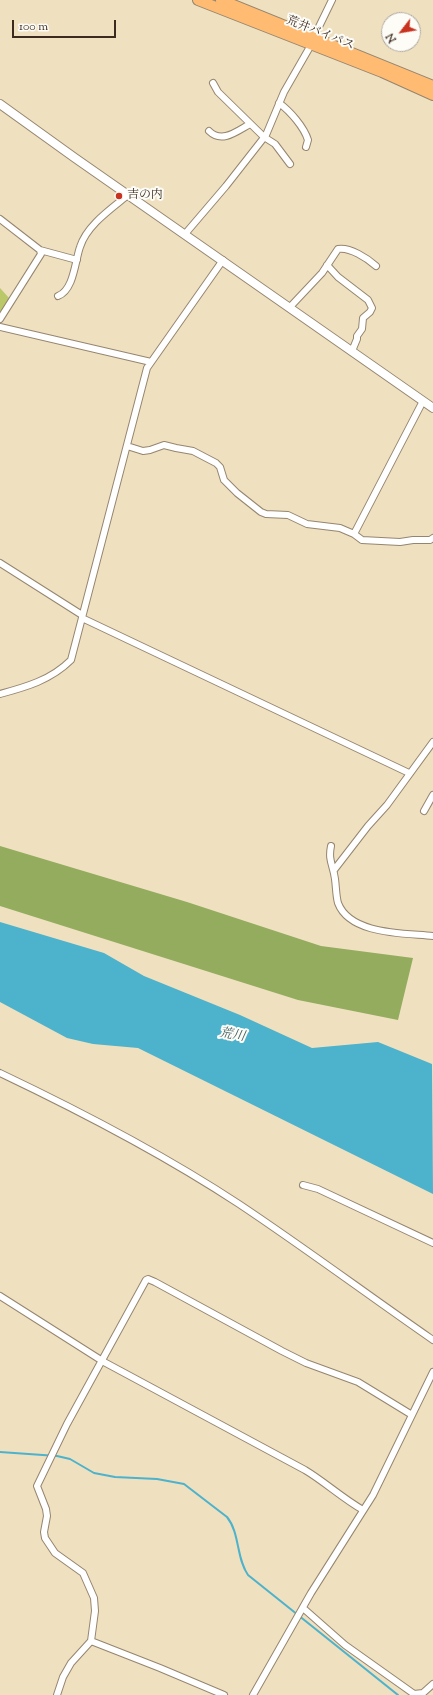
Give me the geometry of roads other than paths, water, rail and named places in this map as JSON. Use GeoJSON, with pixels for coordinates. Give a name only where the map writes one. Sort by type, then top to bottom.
{"type":"FeatureCollection","features":[{"type":"Feature","properties":{"kind":"highway","name":"荒井バイパス"},"geometry":{"type":"LineString","coordinates":[[198,0],[433,86]]}},
{"type":"Feature","properties":{"kind":"highway","name":"荒井バイパス"},"geometry":{"type":"LineString","coordinates":[[222,0],[433,95]]}},
{"type":"Feature","properties":{"kind":"street"},"geometry":{"type":"LineString","coordinates":[[185,234],[226,186],[264,137],[279,104],[332,0]]}},
{"type":"Feature","properties":{"kind":"street"},"geometry":{"type":"LineString","coordinates":[[213,83],[218,92],[250,124],[264,137],[275,144],[290,164]]}},
{"type":"Feature","properties":{"kind":"street"},"geometry":{"type":"LineString","coordinates":[[0,104],[433,408]]}},
{"type":"Feature","properties":{"kind":"street"},"geometry":{"type":"LineString","coordinates":[[279,104],[286,108],[303,130],[308,140],[306,147]]}},
{"type":"Feature","properties":{"kind":"street"},"geometry":{"type":"LineString","coordinates":[[209,131],[222,138],[228,137],[250,124]]}},
{"type":"Feature","properties":{"kind":"street"},"geometry":{"type":"LineString","coordinates":[[58,296],[64,294],[66,290],[74,271],[80,246],[88,231],[128,195]]}},
{"type":"Feature","properties":{"kind":"street"},"geometry":{"type":"LineString","coordinates":[[0,219],[40,250],[77,260]]}},
{"type":"Feature","properties":{"kind":"street"},"geometry":{"type":"LineString","coordinates":[[290,307],[322,273],[338,250],[343,248],[370,261],[376,266]]}},
{"type":"Feature","properties":{"kind":"street"},"geometry":{"type":"LineString","coordinates":[[0,319],[40,257],[40,250]]}},
{"type":"Feature","properties":{"kind":"street"},"geometry":{"type":"LineString","coordinates":[[0,694],[40,681],[62,668],[71,660],[147,368],[222,260]]}},
{"type":"Feature","properties":{"kind":"street"},"geometry":{"type":"LineString","coordinates":[[327,265],[338,276],[368,300],[372,308],[364,318],[362,329],[357,336],[352,351]]}},
{"type":"Feature","properties":{"kind":"street"},"geometry":{"type":"LineString","coordinates":[[0,327],[151,362]]}},
{"type":"Feature","properties":{"kind":"street"},"geometry":{"type":"LineString","coordinates":[[354,534],[423,401]]}},
{"type":"Feature","properties":{"kind":"street"},"geometry":{"type":"LineString","coordinates":[[127,446],[150,450],[164,444],[173,448],[193,451],[216,463],[220,467],[224,480],[236,493],[261,512],[266,514],[288,515],[307,524],[340,528],[354,534],[362,540],[400,542],[430,540],[433,538]]}},
{"type":"Feature","properties":{"kind":"street"},"geometry":{"type":"LineString","coordinates":[[0,563],[82,616],[409,774]]}},
{"type":"Feature","properties":{"kind":"street"},"geometry":{"type":"LineString","coordinates":[[334,870],[368,826],[387,805],[433,742]]}},
{"type":"Feature","properties":{"kind":"street"},"geometry":{"type":"LineString","coordinates":[[424,811],[433,795]]}},
{"type":"Feature","properties":{"kind":"street"},"geometry":{"type":"LineString","coordinates":[[331,846],[329,857],[334,870],[338,903],[351,919],[372,929],[433,936]]}},
{"type":"Feature","properties":{"kind":"street"},"geometry":{"type":"LineString","coordinates":[[0,1073],[75,1110],[189,1172],[239,1204],[433,1340]]}},
{"type":"Feature","properties":{"kind":"street"},"geometry":{"type":"LineString","coordinates":[[303,1185],[318,1189],[433,1243]]}},
{"type":"Feature","properties":{"kind":"street"},"geometry":{"type":"LineString","coordinates":[[57,1695],[62,1677],[71,1663],[91,1641],[95,1611],[94,1598],[83,1573],[55,1553],[45,1538],[44,1532],[47,1516],[46,1508],[38,1486],[67,1424],[146,1280],[148,1279],[306,1363],[358,1382],[412,1414]]}},
{"type":"Feature","properties":{"kind":"street"},"geometry":{"type":"LineString","coordinates":[[0,1296],[102,1361],[319,1478],[347,1501],[363,1510]]}},
{"type":"Feature","properties":{"kind":"street"},"geometry":{"type":"LineString","coordinates":[[253,1695],[303,1608],[373,1495],[433,1372]]}},
{"type":"Feature","properties":{"kind":"street"},"geometry":{"type":"LineString","coordinates":[[303,1608],[345,1645],[414,1694],[422,1693],[433,1684]]}},
{"type":"Feature","properties":{"kind":"street"},"geometry":{"type":"LineString","coordinates":[[91,1641],[224,1695]]}},
{"type":"Feature","properties":{"kind":"water","name":"荒川"},"geometry":{"type":"Polygon","coordinates":[[[0,922],[104,953],[144,976],[240,1015],[312,1048],[378,1042],[432,1064],[433,1194],[138,1048],[93,1044],[67,1038],[0,1002],[0,922]]]}},
{"type":"Feature","properties":{"kind":"waterway"},"geometry":{"type":"LineString","coordinates":[[0,1452],[57,1456],[70,1459],[94,1473],[115,1477],[157,1479],[184,1484],[227,1517],[234,1530],[241,1561],[248,1575],[398,1695]]}},
{"type":"Feature","properties":{"kind":"place","name":"吉の内"},"geometry":{"type":"Point","coordinates":[119,196]}}]}
